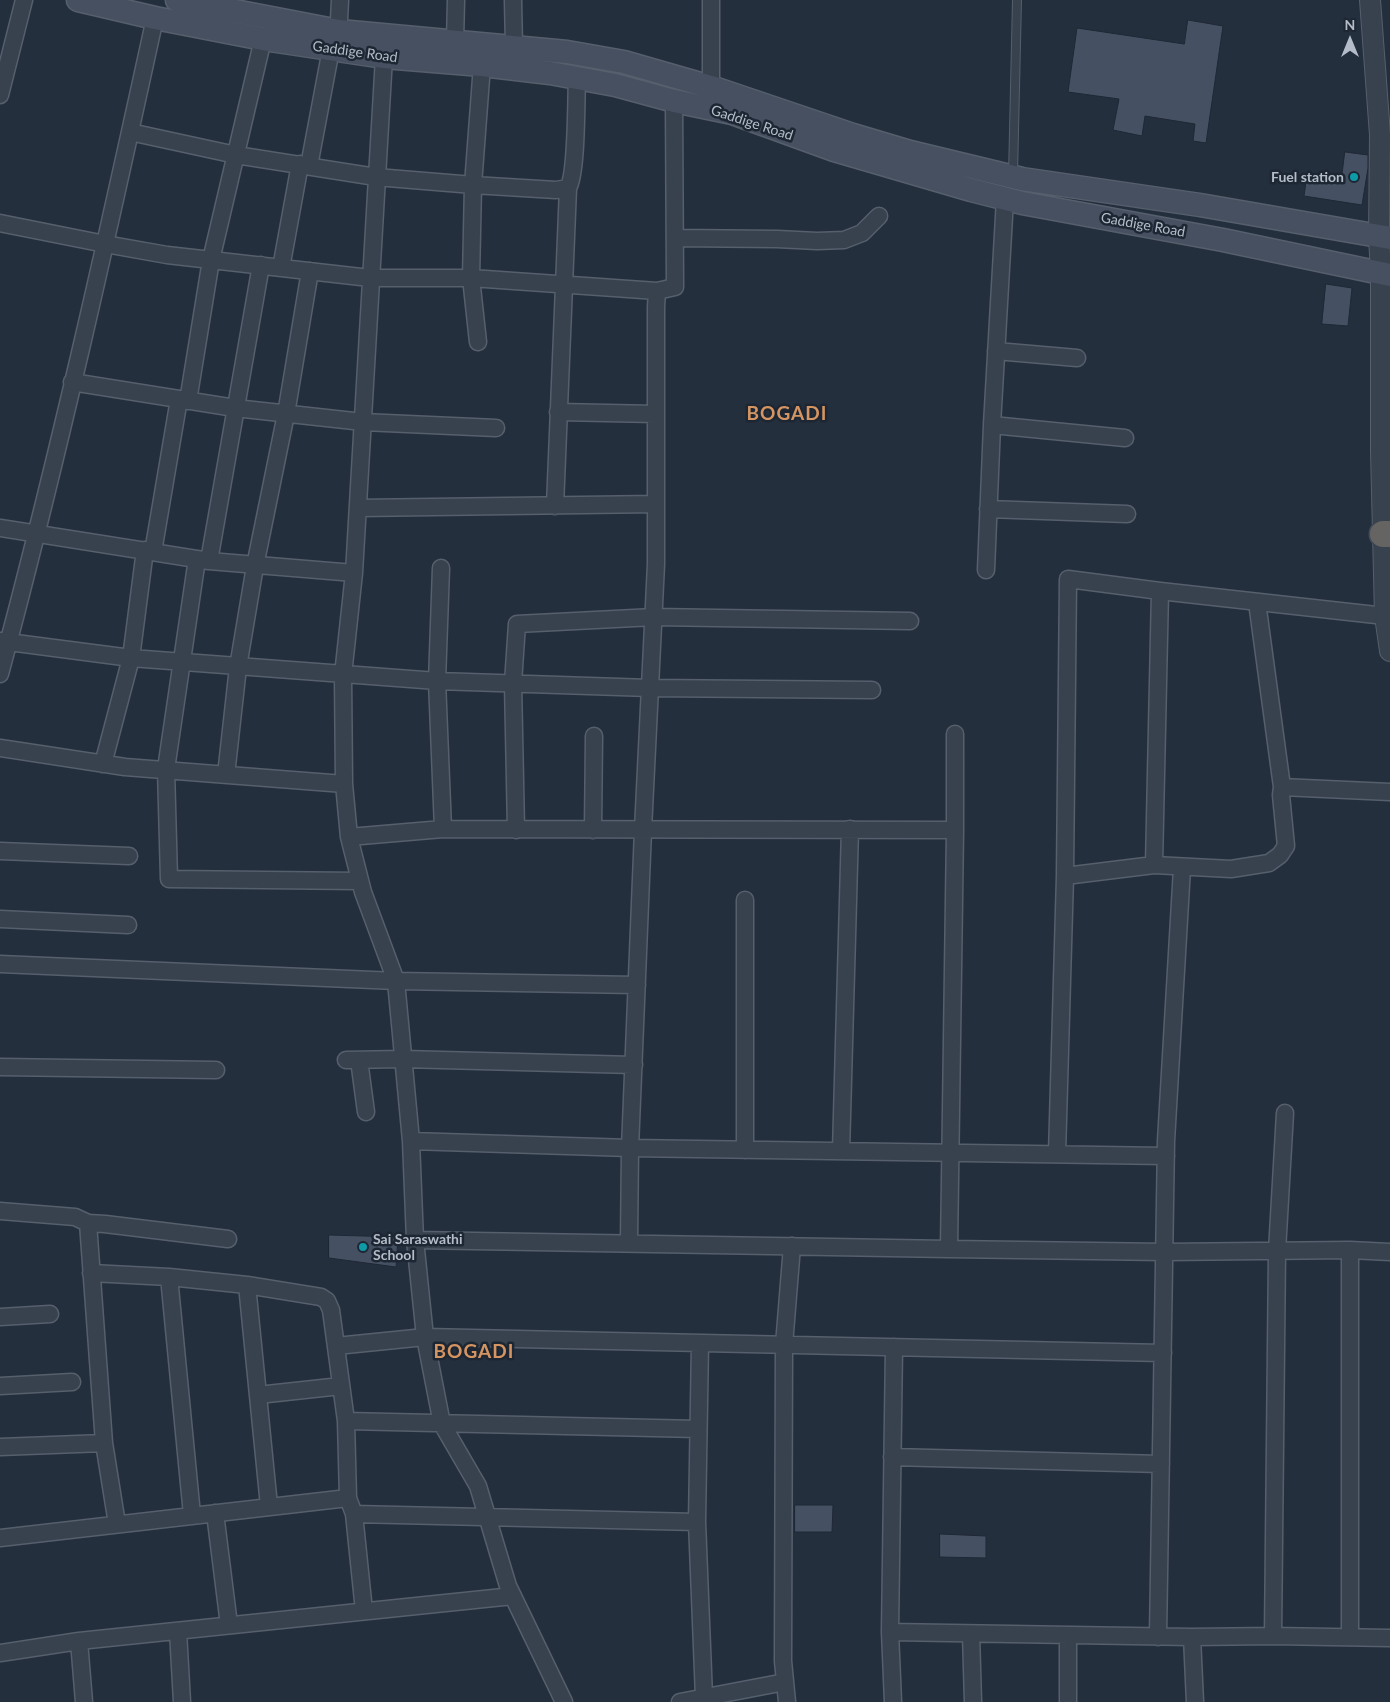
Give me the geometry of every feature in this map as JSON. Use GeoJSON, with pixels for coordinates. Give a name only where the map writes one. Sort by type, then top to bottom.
{"type":"FeatureCollection","features":[{"type":"Feature","properties":{"kind":"main road","name":"Gaddige Road"},"geometry":{"type":"LineString","coordinates":[[78,0],[155,18],[263,39],[336,43],[455,42],[567,52],[624,62],[711,87],[852,135],[910,152],[1013,177],[1200,205],[1385,237]]}},
{"type":"Feature","properties":{"kind":"main road","name":"Gaddige Road"},"geometry":{"type":"LineString","coordinates":[[177,0],[384,57],[482,65],[615,84],[674,101],[732,113],[834,150],[971,190],[1386,274]]}},
{"type":"Feature","properties":{"kind":"street"},"geometry":{"type":"LineString","coordinates":[[0,95],[24,0]]}},
{"type":"Feature","properties":{"kind":"street"},"geometry":{"type":"LineString","coordinates":[[280,268],[304,165],[336,43],[340,0]]}},
{"type":"Feature","properties":{"kind":"street"},"geometry":{"type":"LineString","coordinates":[[455,42],[456,0]]}},
{"type":"Feature","properties":{"kind":"street"},"geometry":{"type":"LineString","coordinates":[[513,0],[514,47]]}},
{"type":"Feature","properties":{"kind":"street"},"geometry":{"type":"LineString","coordinates":[[711,0],[711,87]]}},
{"type":"Feature","properties":{"kind":"street"},"geometry":{"type":"LineString","coordinates":[[1370,0],[1385,237],[1386,534],[1384,616],[1390,651]]}},
{"type":"Feature","properties":{"kind":"street"},"geometry":{"type":"LineString","coordinates":[[0,674],[4,641],[36,533],[105,244],[155,18]]}},
{"type":"Feature","properties":{"kind":"street"},"geometry":{"type":"LineString","coordinates":[[103,764],[131,658],[149,551],[183,400],[211,260],[263,39]]}},
{"type":"Feature","properties":{"kind":"street"},"geometry":{"type":"LineString","coordinates":[[384,57],[354,574],[343,675],[344,784],[349,837],[360,881],[396,981],[411,1141],[415,1240],[424,1337],[442,1424],[478,1486],[508,1586],[564,1702]]}},
{"type":"Feature","properties":{"kind":"street"},"geometry":{"type":"LineString","coordinates":[[478,342],[471,278],[473,186],[482,65]]}},
{"type":"Feature","properties":{"kind":"street"},"geometry":{"type":"LineString","coordinates":[[556,506],[558,412],[568,188],[571,183],[574,167],[577,78]]}},
{"type":"Feature","properties":{"kind":"street"},"geometry":{"type":"LineString","coordinates":[[0,223],[105,244],[211,260],[370,278],[471,278],[657,291],[675,287],[674,101]]}},
{"type":"Feature","properties":{"kind":"street"},"geometry":{"type":"LineString","coordinates":[[130,132],[236,156],[376,177],[473,186],[556,190],[568,188]]}},
{"type":"Feature","properties":{"kind":"street"},"geometry":{"type":"LineString","coordinates":[[986,570],[1005,198]]}},
{"type":"Feature","properties":{"kind":"street"},"geometry":{"type":"LineString","coordinates":[[675,238],[844,240],[862,233],[879,216]]}},
{"type":"Feature","properties":{"kind":"street"},"geometry":{"type":"LineString","coordinates":[[262,266],[235,408],[182,662],[166,769],[169,879],[360,881]]}},
{"type":"Feature","properties":{"kind":"street"},"geometry":{"type":"LineString","coordinates":[[226,775],[238,667],[286,414],[310,271]]}},
{"type":"Feature","properties":{"kind":"street"},"geometry":{"type":"LineString","coordinates":[[629,1243],[630,1148],[656,564],[657,291]]}},
{"type":"Feature","properties":{"kind":"street"},"geometry":{"type":"LineString","coordinates":[[996,351],[1077,358]]}},
{"type":"Feature","properties":{"kind":"street"},"geometry":{"type":"LineString","coordinates":[[72,382],[235,408],[286,414],[363,422],[496,428]]}},
{"type":"Feature","properties":{"kind":"street"},"geometry":{"type":"LineString","coordinates":[[558,412],[656,414]]}},
{"type":"Feature","properties":{"kind":"street"},"geometry":{"type":"LineString","coordinates":[[992,426],[1125,438]]}},
{"type":"Feature","properties":{"kind":"street"},"geometry":{"type":"LineString","coordinates":[[358,508],[656,504]]}},
{"type":"Feature","properties":{"kind":"street"},"geometry":{"type":"LineString","coordinates":[[988,509],[1127,514]]}},
{"type":"Feature","properties":{"kind":"street"},"geometry":{"type":"LineString","coordinates":[[0,528],[203,560],[354,574]]}},
{"type":"Feature","properties":{"kind":"street"},"geometry":{"type":"LineString","coordinates":[[441,568],[437,681],[443,829]]}},
{"type":"Feature","properties":{"kind":"street"},"geometry":{"type":"LineString","coordinates":[[1057,1154],[1065,876],[1068,579],[1384,616]]}},
{"type":"Feature","properties":{"kind":"street"},"geometry":{"type":"LineString","coordinates":[[1154,866],[1160,591]]}},
{"type":"Feature","properties":{"kind":"street"},"geometry":{"type":"LineString","coordinates":[[1065,876],[1154,866],[1231,869],[1269,863],[1280,855],[1286,846],[1281,795],[1282,787],[1257,602]]}},
{"type":"Feature","properties":{"kind":"street"},"geometry":{"type":"LineString","coordinates":[[516,830],[513,683],[517,624],[654,617],[910,621]]}},
{"type":"Feature","properties":{"kind":"street"},"geometry":{"type":"LineString","coordinates":[[4,641],[131,658],[437,681],[650,688],[872,690]]}},
{"type":"Feature","properties":{"kind":"street"},"geometry":{"type":"LineString","coordinates":[[949,1249],[952,1154],[955,734]]}},
{"type":"Feature","properties":{"kind":"street"},"geometry":{"type":"LineString","coordinates":[[593,830],[594,736]]}},
{"type":"Feature","properties":{"kind":"street"},"geometry":{"type":"LineString","coordinates":[[0,748],[103,764],[344,784]]}},
{"type":"Feature","properties":{"kind":"street"},"geometry":{"type":"LineString","coordinates":[[1282,787],[1390,792]]}},
{"type":"Feature","properties":{"kind":"street"},"geometry":{"type":"LineString","coordinates":[[349,837],[443,829],[955,830]]}},
{"type":"Feature","properties":{"kind":"street"},"geometry":{"type":"LineString","coordinates":[[841,1151],[850,829]]}},
{"type":"Feature","properties":{"kind":"street"},"geometry":{"type":"LineString","coordinates":[[0,851],[129,856]]}},
{"type":"Feature","properties":{"kind":"street"},"geometry":{"type":"LineString","coordinates":[[1158,1637],[1166,1156],[1182,868]]}},
{"type":"Feature","properties":{"kind":"street"},"geometry":{"type":"LineString","coordinates":[[745,900],[745,1150]]}},
{"type":"Feature","properties":{"kind":"street"},"geometry":{"type":"LineString","coordinates":[[0,919],[128,925]]}},
{"type":"Feature","properties":{"kind":"street"},"geometry":{"type":"LineString","coordinates":[[0,964],[396,981],[637,985]]}},
{"type":"Feature","properties":{"kind":"street"},"geometry":{"type":"LineString","coordinates":[[366,1112],[352,1060],[403,1059],[634,1065]]}},
{"type":"Feature","properties":{"kind":"street"},"geometry":{"type":"LineString","coordinates":[[0,1067],[216,1070]]}},
{"type":"Feature","properties":{"kind":"street"},"geometry":{"type":"LineString","coordinates":[[1273,1636],[1277,1251],[1285,1113]]}},
{"type":"Feature","properties":{"kind":"street"},"geometry":{"type":"LineString","coordinates":[[411,1141],[630,1148],[1166,1156]]}},
{"type":"Feature","properties":{"kind":"street"},"geometry":{"type":"LineString","coordinates":[[0,1211],[75,1217],[88,1223],[228,1239]]}},
{"type":"Feature","properties":{"kind":"street"},"geometry":{"type":"LineString","coordinates":[[88,1223],[104,1443],[117,1524]]}},
{"type":"Feature","properties":{"kind":"street"},"geometry":{"type":"LineString","coordinates":[[415,1240],[1164,1252],[1350,1250],[1390,1252]]}},
{"type":"Feature","properties":{"kind":"street"},"geometry":{"type":"LineString","coordinates":[[787,1702],[783,1661],[784,1345],[792,1246]]}},
{"type":"Feature","properties":{"kind":"street"},"geometry":{"type":"LineString","coordinates":[[1350,1250],[1350,1638]]}},
{"type":"Feature","properties":{"kind":"street"},"geometry":{"type":"LineString","coordinates":[[91,1273],[247,1284],[321,1297],[327,1301],[331,1310],[346,1421],[348,1498],[354,1514],[364,1611]]}},
{"type":"Feature","properties":{"kind":"street"},"geometry":{"type":"LineString","coordinates":[[169,1277],[192,1516]]}},
{"type":"Feature","properties":{"kind":"street"},"geometry":{"type":"LineString","coordinates":[[247,1284],[269,1506]]}},
{"type":"Feature","properties":{"kind":"street"},"geometry":{"type":"LineString","coordinates":[[0,1317],[50,1314]]}},
{"type":"Feature","properties":{"kind":"street"},"geometry":{"type":"LineString","coordinates":[[336,1346],[424,1337],[1163,1353]]}},
{"type":"Feature","properties":{"kind":"street"},"geometry":{"type":"LineString","coordinates":[[700,1343],[697,1522],[704,1698]]}},
{"type":"Feature","properties":{"kind":"street"},"geometry":{"type":"LineString","coordinates":[[893,1702],[890,1632],[894,1347]]}},
{"type":"Feature","properties":{"kind":"street"},"geometry":{"type":"LineString","coordinates":[[0,1386],[72,1382]]}},
{"type":"Feature","properties":{"kind":"street"},"geometry":{"type":"LineString","coordinates":[[258,1395],[341,1386]]}},
{"type":"Feature","properties":{"kind":"street"},"geometry":{"type":"LineString","coordinates":[[346,1421],[698,1429]]}},
{"type":"Feature","properties":{"kind":"street"},"geometry":{"type":"LineString","coordinates":[[0,1447],[104,1443]]}},
{"type":"Feature","properties":{"kind":"street"},"geometry":{"type":"LineString","coordinates":[[892,1457],[1161,1464]]}},
{"type":"Feature","properties":{"kind":"street"},"geometry":{"type":"LineString","coordinates":[[0,1538],[348,1498]]}},
{"type":"Feature","properties":{"kind":"street"},"geometry":{"type":"LineString","coordinates":[[215,1513],[228,1626]]}},
{"type":"Feature","properties":{"kind":"street"},"geometry":{"type":"LineString","coordinates":[[354,1514],[697,1522]]}},
{"type":"Feature","properties":{"kind":"street"},"geometry":{"type":"LineString","coordinates":[[0,1652],[178,1630],[513,1596]]}},
{"type":"Feature","properties":{"kind":"street"},"geometry":{"type":"LineString","coordinates":[[178,1630],[182,1702]]}},
{"type":"Feature","properties":{"kind":"street"},"geometry":{"type":"LineString","coordinates":[[890,1632],[1192,1638],[1273,1636],[1390,1638]]}},
{"type":"Feature","properties":{"kind":"street"},"geometry":{"type":"LineString","coordinates":[[971,1634],[973,1702]]}},
{"type":"Feature","properties":{"kind":"street"},"geometry":{"type":"LineString","coordinates":[[1068,1635],[1068,1702]]}},
{"type":"Feature","properties":{"kind":"street"},"geometry":{"type":"LineString","coordinates":[[1192,1638],[1195,1702]]}},
{"type":"Feature","properties":{"kind":"street"},"geometry":{"type":"LineString","coordinates":[[79,1641],[84,1702]]}},
{"type":"Feature","properties":{"kind":"street"},"geometry":{"type":"LineString","coordinates":[[680,1702],[785,1682]]}},
{"type":"Feature","properties":{"kind":"lane"},"geometry":{"type":"LineString","coordinates":[[1013,177],[1017,0]]}},
{"type":"Feature","properties":{"kind":"building"},"geometry":{"type":"Polygon","coordinates":[[[1188,20],[1223,26],[1206,143],[1193,141],[1195,124],[1145,116],[1142,136],[1113,130],[1119,99],[1068,92],[1077,28],[1184,44],[1188,20]]]}},
{"type":"Feature","properties":{"kind":"building","name":"Fuel station"},"geometry":{"type":"Polygon","coordinates":[[[1345,152],[1368,155],[1368,168],[1362,205],[1304,196],[1307,175],[1341,180],[1345,152]]]}},
{"type":"Feature","properties":{"kind":"building"},"geometry":{"type":"Polygon","coordinates":[[[1326,284],[1352,288],[1348,326],[1322,324],[1326,284]]]}},
{"type":"Feature","properties":{"kind":"building","name":"Sai Saraswathi School"},"geometry":{"type":"Polygon","coordinates":[[[329,1235],[398,1237],[396,1267],[329,1258],[329,1235]]]}},
{"type":"Feature","properties":{"kind":"building"},"geometry":{"type":"Polygon","coordinates":[[[795,1505],[833,1505],[832,1532],[795,1532],[795,1505]]]}},
{"type":"Feature","properties":{"kind":"building"},"geometry":{"type":"Polygon","coordinates":[[[940,1534],[986,1536],[986,1558],[940,1557],[940,1534]]]}},
{"type":"Feature","properties":{"kind":"place","name":"Fuel station"},"geometry":{"type":"Point","coordinates":[1354,177]}},
{"type":"Feature","properties":{"kind":"place","name":"Sai Saraswathi School"},"geometry":{"type":"Point","coordinates":[363,1247]}},
{"type":"Feature","properties":{"kind":"district","name":"BOGADI"},"geometry":{"type":"Point","coordinates":[787,414]}},
{"type":"Feature","properties":{"kind":"district","name":"BOGADI"},"geometry":{"type":"Point","coordinates":[474,1352]}}]}
